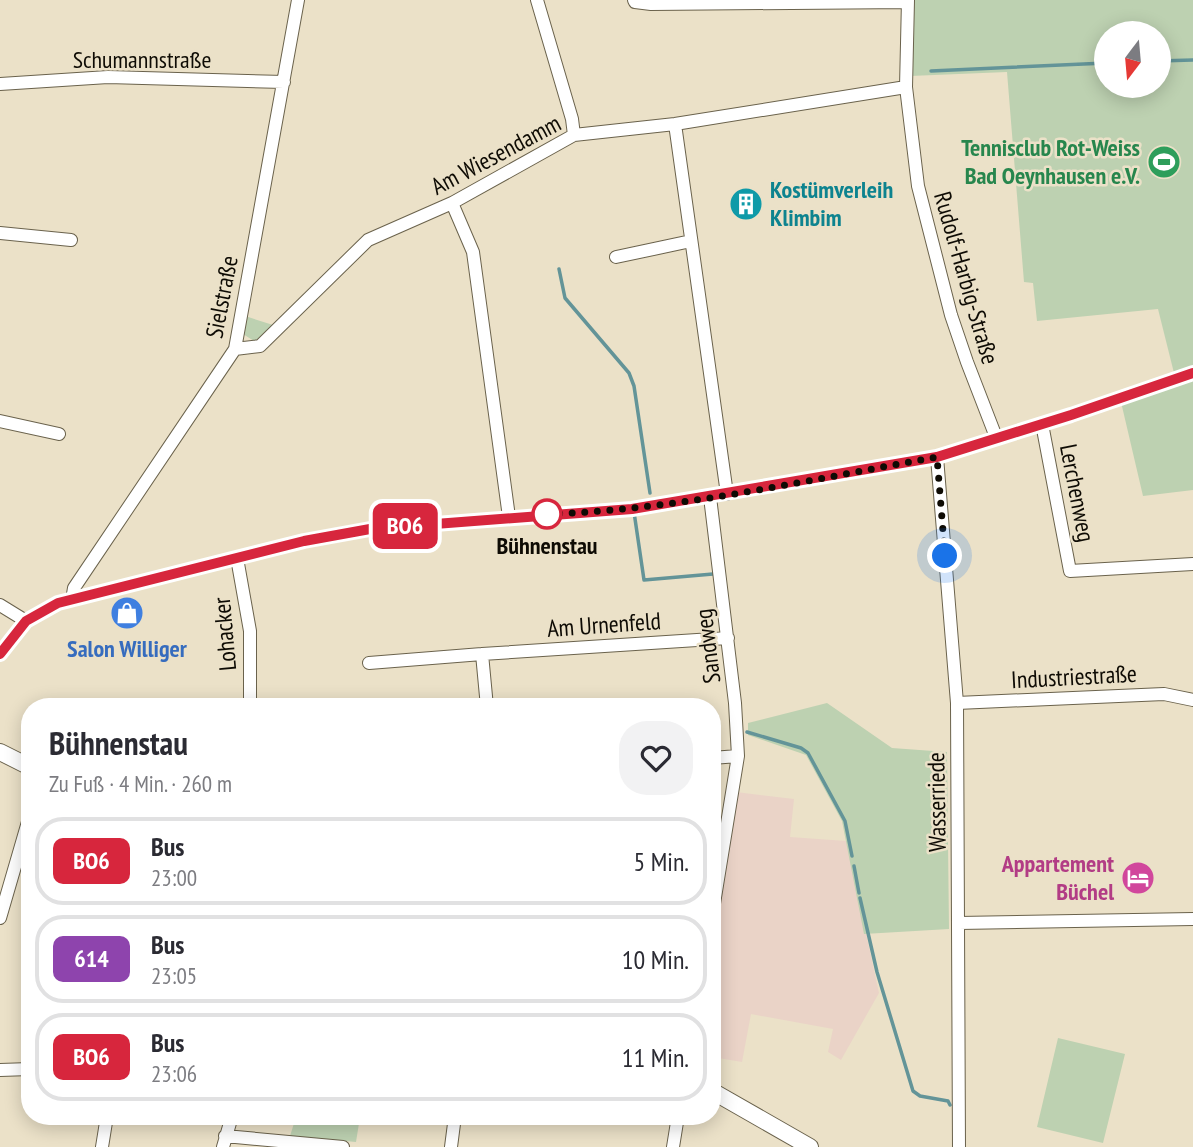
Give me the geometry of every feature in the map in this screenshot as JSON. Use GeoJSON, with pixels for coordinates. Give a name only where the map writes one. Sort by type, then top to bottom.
{"type":"FeatureCollection","features":[{"type":"Feature","properties":{"kind":"main road"},"geometry":{"type":"LineString","coordinates":[[0,752],[21,762]]}},
{"type":"Feature","properties":{"kind":"main road"},"geometry":{"type":"LineString","coordinates":[[721,1096],[810,1147]]}},
{"type":"Feature","properties":{"kind":"street","name":"Sielstraße"},"geometry":{"type":"LineString","coordinates":[[72,600],[74,588],[235,349],[298,0]]}},
{"type":"Feature","properties":{"kind":"street"},"geometry":{"type":"LineString","coordinates":[[537,0],[572,119],[574,135]]}},
{"type":"Feature","properties":{"kind":"street"},"geometry":{"type":"LineString","coordinates":[[634,0],[651,4],[908,1]]}},
{"type":"Feature","properties":{"kind":"street","name":"Rudolf-Harbig-Straße"},"geometry":{"type":"LineString","coordinates":[[908,1],[906,87],[918,186],[939,271],[967,362],[996,438]]}},
{"type":"Feature","properties":{"kind":"street","name":"Schumannstraße"},"geometry":{"type":"LineString","coordinates":[[0,84],[108,77],[284,82]]}},
{"type":"Feature","properties":{"kind":"street","name":"Am Wiesendamm"},"geometry":{"type":"LineString","coordinates":[[235,349],[260,346],[368,240],[452,203],[574,135],[675,124],[906,87]]}},
{"type":"Feature","properties":{"kind":"street"},"geometry":{"type":"LineString","coordinates":[[675,124],[727,494]]}},
{"type":"Feature","properties":{"kind":"street"},"geometry":{"type":"LineString","coordinates":[[452,203],[473,252],[509,517]]}},
{"type":"Feature","properties":{"kind":"street"},"geometry":{"type":"LineString","coordinates":[[0,233],[71,240]]}},
{"type":"Feature","properties":{"kind":"street"},"geometry":{"type":"LineString","coordinates":[[616,257],[691,241]]}},
{"type":"Feature","properties":{"kind":"street"},"geometry":{"type":"LineString","coordinates":[[0,654],[26,621],[58,603],[304,541],[370,529],[632,509],[937,457],[1193,373]]}},
{"type":"Feature","properties":{"kind":"street"},"geometry":{"type":"LineString","coordinates":[[0,421],[59,434]]}},
{"type":"Feature","properties":{"kind":"street","name":"Lerchenweg"},"geometry":{"type":"LineString","coordinates":[[1042,424],[1070,571],[1193,564]]}},
{"type":"Feature","properties":{"kind":"street","name":"Wasserriede"},"geometry":{"type":"LineString","coordinates":[[937,457],[957,703],[959,1147]]}},
{"type":"Feature","properties":{"kind":"street","name":"Sandweg"},"geometry":{"type":"LineString","coordinates":[[710,497],[728,638],[738,756],[721,845]]}},
{"type":"Feature","properties":{"kind":"street","name":"Lohacker"},"geometry":{"type":"LineString","coordinates":[[237,558],[250,631],[250,698]]}},
{"type":"Feature","properties":{"kind":"street"},"geometry":{"type":"LineString","coordinates":[[0,605],[26,621]]}},
{"type":"Feature","properties":{"kind":"street","name":"Am Urnenfeld"},"geometry":{"type":"LineString","coordinates":[[369,663],[728,638]]}},
{"type":"Feature","properties":{"kind":"street"},"geometry":{"type":"LineString","coordinates":[[482,654],[486,698]]}},
{"type":"Feature","properties":{"kind":"street","name":"Industriestraße"},"geometry":{"type":"LineString","coordinates":[[957,703],[1164,694],[1193,699]]}},
{"type":"Feature","properties":{"kind":"street"},"geometry":{"type":"LineString","coordinates":[[721,757],[738,756]]}},
{"type":"Feature","properties":{"kind":"street"},"geometry":{"type":"LineString","coordinates":[[0,918],[21,846]]}},
{"type":"Feature","properties":{"kind":"street"},"geometry":{"type":"LineString","coordinates":[[959,923],[1193,919]]}},
{"type":"Feature","properties":{"kind":"street"},"geometry":{"type":"LineString","coordinates":[[0,1070],[21,1069]]}},
{"type":"Feature","properties":{"kind":"street"},"geometry":{"type":"LineString","coordinates":[[102,1147],[106,1125]]}},
{"type":"Feature","properties":{"kind":"street"},"geometry":{"type":"LineString","coordinates":[[229,1125],[224,1142],[343,1147]]}},
{"type":"Feature","properties":{"kind":"street"},"geometry":{"type":"LineString","coordinates":[[451,1147],[454,1125]]}},
{"type":"Feature","properties":{"kind":"street"},"geometry":{"type":"LineString","coordinates":[[673,1147],[677,1125]]}},
{"type":"Feature","properties":{"kind":"shaded area"},"geometry":{"type":"Polygon","coordinates":[[[736,792],[794,799],[790,837],[846,841],[879,993],[841,1060],[828,1052],[833,1029],[751,1014],[742,1062],[721,1058],[721,879],[736,792]]]}},
{"type":"Feature","properties":{"kind":"green space"},"geometry":{"type":"Polygon","coordinates":[[[911,0],[1193,0],[1193,490],[1143,496],[1121,402],[1176,381],[1158,309],[1037,321],[1033,283],[1024,282],[1007,72],[910,76],[911,0]]]}},
{"type":"Feature","properties":{"kind":"green space"},"geometry":{"type":"Polygon","coordinates":[[[245,316],[273,325],[254,341],[243,334],[245,316]]]}},
{"type":"Feature","properties":{"kind":"green space"},"geometry":{"type":"Polygon","coordinates":[[[827,703],[892,748],[947,752],[949,929],[864,934],[842,821],[806,755],[748,735],[748,723],[827,703]]]}},
{"type":"Feature","properties":{"kind":"green space"},"geometry":{"type":"Polygon","coordinates":[[[1058,1038],[1125,1054],[1103,1143],[1037,1127],[1058,1038]]]}},
{"type":"Feature","properties":{"kind":"green space"},"geometry":{"type":"Polygon","coordinates":[[[293,1125],[359,1125],[356,1142],[290,1136],[293,1125]]]}},
{"type":"Feature","properties":{"kind":"waterway"},"geometry":{"type":"LineString","coordinates":[[1171,61],[1193,60]]}},
{"type":"Feature","properties":{"kind":"waterway"},"geometry":{"type":"LineString","coordinates":[[931,71],[1094,64]]}},
{"type":"Feature","properties":{"kind":"waterway"},"geometry":{"type":"LineString","coordinates":[[559,269],[565,298],[629,373],[634,386],[650,493]]}},
{"type":"Feature","properties":{"kind":"waterway"},"geometry":{"type":"LineString","coordinates":[[634,512],[644,580],[713,574]]}},
{"type":"Feature","properties":{"kind":"waterway"},"geometry":{"type":"LineString","coordinates":[[747,732],[801,748],[808,753],[845,821],[852,856]]}},
{"type":"Feature","properties":{"kind":"waterway"},"geometry":{"type":"LineString","coordinates":[[854,866],[859,893]]}},
{"type":"Feature","properties":{"kind":"waterway"},"geometry":{"type":"LineString","coordinates":[[860,898],[877,972],[913,1091],[920,1096],[948,1101],[950,1105]]}},
{"type":"Feature","properties":{"kind":"bus line","name":"BO6"},"geometry":{"type":"LineString","coordinates":[[0,654],[26,621],[58,603],[304,541],[370,529],[632,509],[937,457],[1193,373]]}},
{"type":"Feature","properties":{"kind":"place","name":"Tennisclub Rot-Weiss Bad Oeynhausen e.V."},"geometry":{"type":"Point","coordinates":[1164,162]}},
{"type":"Feature","properties":{"kind":"place","name":"Kostümverleih Klimbim"},"geometry":{"type":"Point","coordinates":[746,204]}},
{"type":"Feature","properties":{"kind":"place","name":"Bühnenstau"},"geometry":{"type":"Point","coordinates":[547,514]}},
{"type":"Feature","properties":{"kind":"place","name":"Salon Williger"},"geometry":{"type":"Point","coordinates":[127,613]}},
{"type":"Feature","properties":{"kind":"place","name":"Appartement Büchel"},"geometry":{"type":"Point","coordinates":[1138,878]}},
{"type":"Feature","properties":{"kind":"route"},"geometry":{"type":"LineString","coordinates":[[547,514],[632,509],[694,500],[937,457],[945,556]]}}]}
